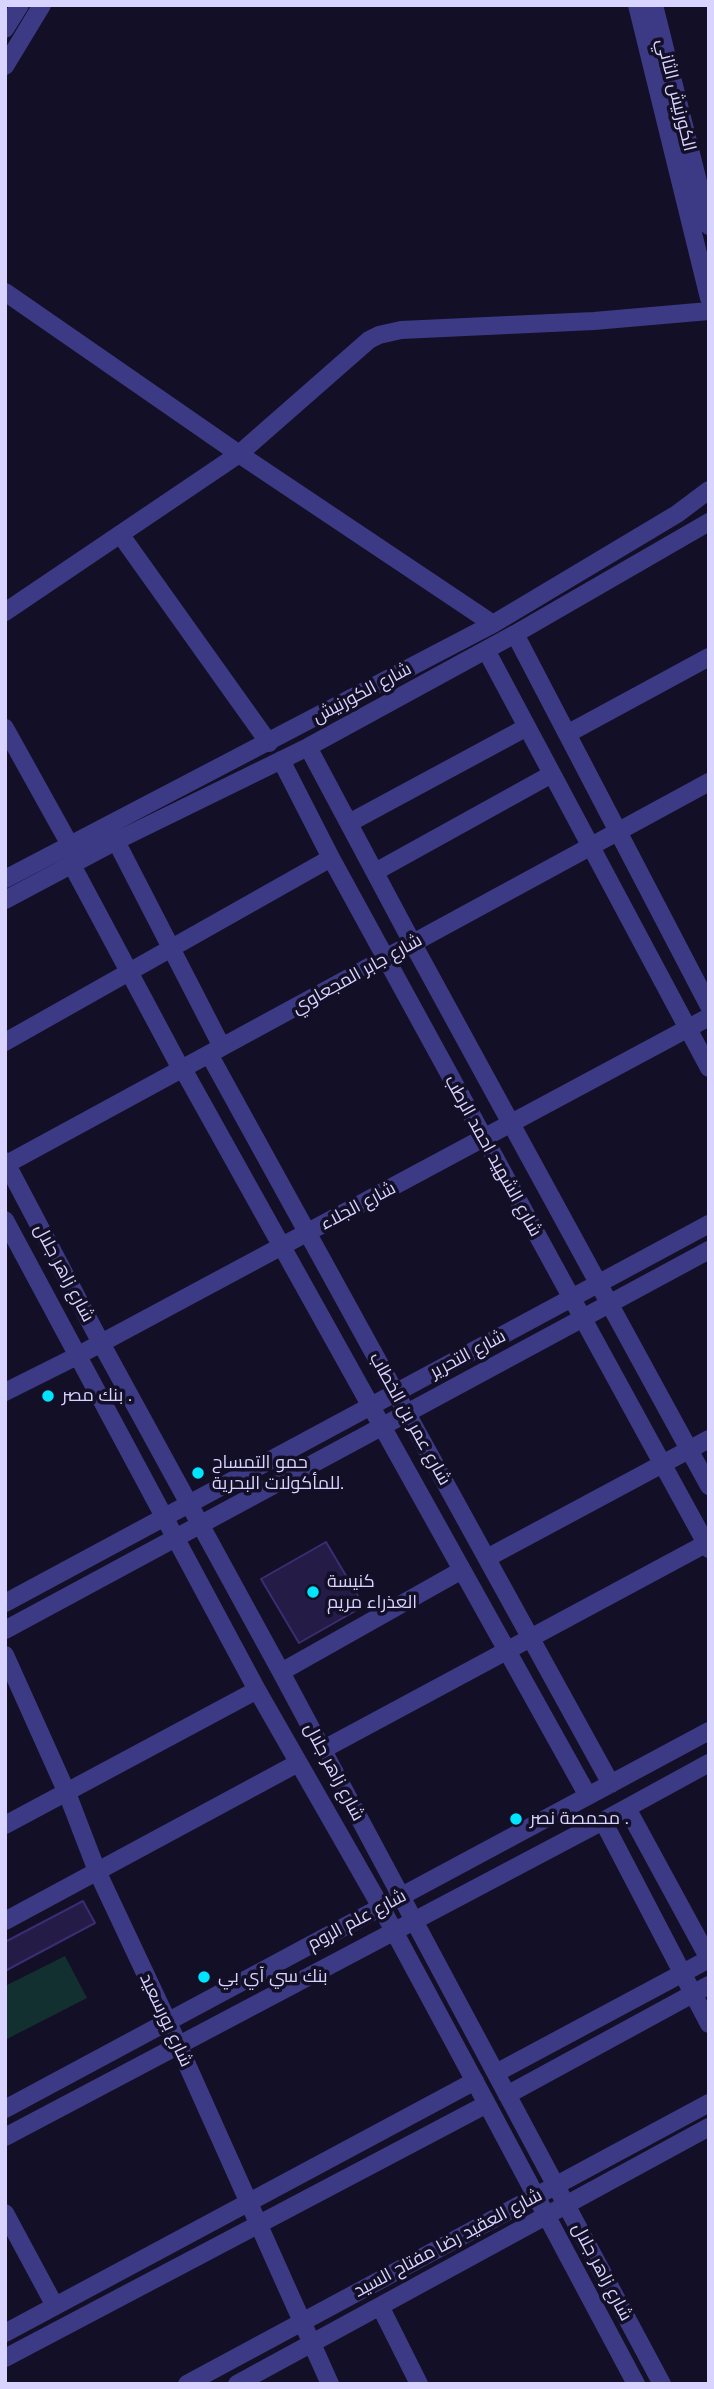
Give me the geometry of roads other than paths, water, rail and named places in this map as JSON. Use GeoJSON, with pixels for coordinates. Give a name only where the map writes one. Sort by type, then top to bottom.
{"type":"FeatureCollection","features":[{"type":"Feature","properties":{"kind":"street"},"geometry":{"type":"LineString","coordinates":[[5,29],[20,5]]}},
{"type":"Feature","properties":{"kind":"street"},"geometry":{"type":"LineString","coordinates":[[5,66],[42,5]]}},
{"type":"Feature","properties":{"kind":"street"},"geometry":{"type":"LineString","coordinates":[[637,5],[709,298]]}},
{"type":"Feature","properties":{"kind":"street","name":"الكورنيش الثاني"},"geometry":{"type":"LineString","coordinates":[[654,5],[709,226]]}},
{"type":"Feature","properties":{"kind":"street"},"geometry":{"type":"LineString","coordinates":[[5,292],[239,454],[493,624]]}},
{"type":"Feature","properties":{"kind":"street"},"geometry":{"type":"LineString","coordinates":[[5,612],[239,454],[364,344],[379,335],[401,330],[594,321],[709,311]]}},
{"type":"Feature","properties":{"kind":"street","name":"شارع الكورنيش"},"geometry":{"type":"LineString","coordinates":[[5,879],[493,624],[677,514],[709,490]]}},
{"type":"Feature","properties":{"kind":"street","name":"شارع الكورنيش"},"geometry":{"type":"LineString","coordinates":[[5,900],[116,841],[308,747],[515,634],[709,522]]}},
{"type":"Feature","properties":{"kind":"street"},"geometry":{"type":"LineString","coordinates":[[120,534],[269,743]]}},
{"type":"Feature","properties":{"kind":"street"},"geometry":{"type":"LineString","coordinates":[[515,634],[709,1006]]}},
{"type":"Feature","properties":{"kind":"street"},"geometry":{"type":"LineString","coordinates":[[486,650],[709,1068]]}},
{"type":"Feature","properties":{"kind":"street"},"geometry":{"type":"LineString","coordinates":[[567,734],[709,657]]}},
{"type":"Feature","properties":{"kind":"street"},"geometry":{"type":"LineString","coordinates":[[349,824],[527,727]]}},
{"type":"Feature","properties":{"kind":"street"},"geometry":{"type":"LineString","coordinates":[[5,728],[70,845]]}},
{"type":"Feature","properties":{"kind":"street","name":"شارع الشهيد احمد الرطب"},"geometry":{"type":"LineString","coordinates":[[308,747],[709,1486]]}},
{"type":"Feature","properties":{"kind":"street","name":"شارع الشهيد احمد الرطب"},"geometry":{"type":"LineString","coordinates":[[281,760],[331,858],[708,1545]]}},
{"type":"Feature","properties":{"kind":"street"},"geometry":{"type":"LineString","coordinates":[[375,872],[552,774]]}},
{"type":"Feature","properties":{"kind":"street","name":"شارع جابر المجعاوي"},"geometry":{"type":"LineString","coordinates":[[6,1163],[709,782]]}},
{"type":"Feature","properties":{"kind":"street","name":"شارع عمر بن الخطاب"},"geometry":{"type":"LineString","coordinates":[[116,841],[171,948],[216,1051],[308,1233],[611,1784]]}},
{"type":"Feature","properties":{"kind":"street"},"geometry":{"type":"LineString","coordinates":[[5,1042],[331,858]]}},
{"type":"Feature","properties":{"kind":"street","name":"شارع عمر بن الخطاب"},"geometry":{"type":"LineString","coordinates":[[72,865],[182,1069],[588,1796]]}},
{"type":"Feature","properties":{"kind":"street","name":"شارع الجلاء"},"geometry":{"type":"LineString","coordinates":[[5,1392],[282,1247],[709,1017]]}},
{"type":"Feature","properties":{"kind":"street","name":"شارع زاهر جلال"},"geometry":{"type":"LineString","coordinates":[[6,1163],[662,2384]]}},
{"type":"Feature","properties":{"kind":"street","name":"شارع زاهر جلال"},"geometry":{"type":"LineString","coordinates":[[5,1220],[257,1690],[381,1907],[636,2384]]}},
{"type":"Feature","properties":{"kind":"street","name":"شارع التحرير"},"geometry":{"type":"LineString","coordinates":[[5,1603],[709,1224]]}},
{"type":"Feature","properties":{"kind":"street","name":"شارع التحرير"},"geometry":{"type":"LineString","coordinates":[[5,1630],[709,1250]]}},
{"type":"Feature","properties":{"kind":"street"},"geometry":{"type":"LineString","coordinates":[[486,1558],[709,1439]]}},
{"type":"Feature","properties":{"kind":"street"},"geometry":{"type":"LineString","coordinates":[[323,1750],[708,1545]]}},
{"type":"Feature","properties":{"kind":"street"},"geometry":{"type":"LineString","coordinates":[[281,1672],[462,1570]]}},
{"type":"Feature","properties":{"kind":"street","name":"شارع بورسعيد"},"geometry":{"type":"LineString","coordinates":[[5,1655],[67,1793],[97,1871],[178,2044],[330,2384]]}},
{"type":"Feature","properties":{"kind":"street"},"geometry":{"type":"LineString","coordinates":[[5,1825],[257,1690]]}},
{"type":"Feature","properties":{"kind":"street","name":"شارع علم الروم"},"geometry":{"type":"LineString","coordinates":[[5,2109],[709,1731]]}},
{"type":"Feature","properties":{"kind":"street"},"geometry":{"type":"LineString","coordinates":[[5,1921],[298,1763]]}},
{"type":"Feature","properties":{"kind":"street","name":"شارع علم الروم"},"geometry":{"type":"LineString","coordinates":[[5,2137],[709,1763]]}},
{"type":"Feature","properties":{"kind":"street"},"geometry":{"type":"LineString","coordinates":[[496,2073],[709,1959],[627,1808]]}},
{"type":"Feature","properties":{"kind":"street"},"geometry":{"type":"LineString","coordinates":[[603,1821],[682,1973],[701,1990],[709,2024]]}},
{"type":"Feature","properties":{"kind":"street"},"geometry":{"type":"LineString","coordinates":[[507,2095],[701,1990]]}},
{"type":"Feature","properties":{"kind":"street"},"geometry":{"type":"LineString","coordinates":[[5,2333],[475,2081]]}},
{"type":"Feature","properties":{"kind":"street","name":"شارع العقيد رضا مفتاح السيد"},"geometry":{"type":"LineString","coordinates":[[187,2384],[709,2103]]}},
{"type":"Feature","properties":{"kind":"street"},"geometry":{"type":"LineString","coordinates":[[5,2358],[487,2104]]}},
{"type":"Feature","properties":{"kind":"street","name":"شارع العقيد رضا مفتاح السيد"},"geometry":{"type":"LineString","coordinates":[[237,2384],[709,2127]]}},
{"type":"Feature","properties":{"kind":"street"},"geometry":{"type":"LineString","coordinates":[[5,2213],[55,2306]]}},
{"type":"Feature","properties":{"kind":"street"},"geometry":{"type":"LineString","coordinates":[[380,2306],[419,2384]]}},
{"type":"Feature","properties":{"kind":"place","name":"بنك مصر ."},"geometry":{"type":"Point","coordinates":[48,1396]}},
{"type":"Feature","properties":{"kind":"place","name":"حمو التمساح للمأكولات البحرية."},"geometry":{"type":"Point","coordinates":[198,1473]}},
{"type":"Feature","properties":{"kind":"place","name":"كنيسة العذراء مريم"},"geometry":{"type":"Point","coordinates":[313,1592]}},
{"type":"Feature","properties":{"kind":"place","name":"محمصة نصر ."},"geometry":{"type":"Point","coordinates":[516,1819]}},
{"type":"Feature","properties":{"kind":"place","name":"بنك سي آي بي"},"geometry":{"type":"Point","coordinates":[204,1977]}}]}
